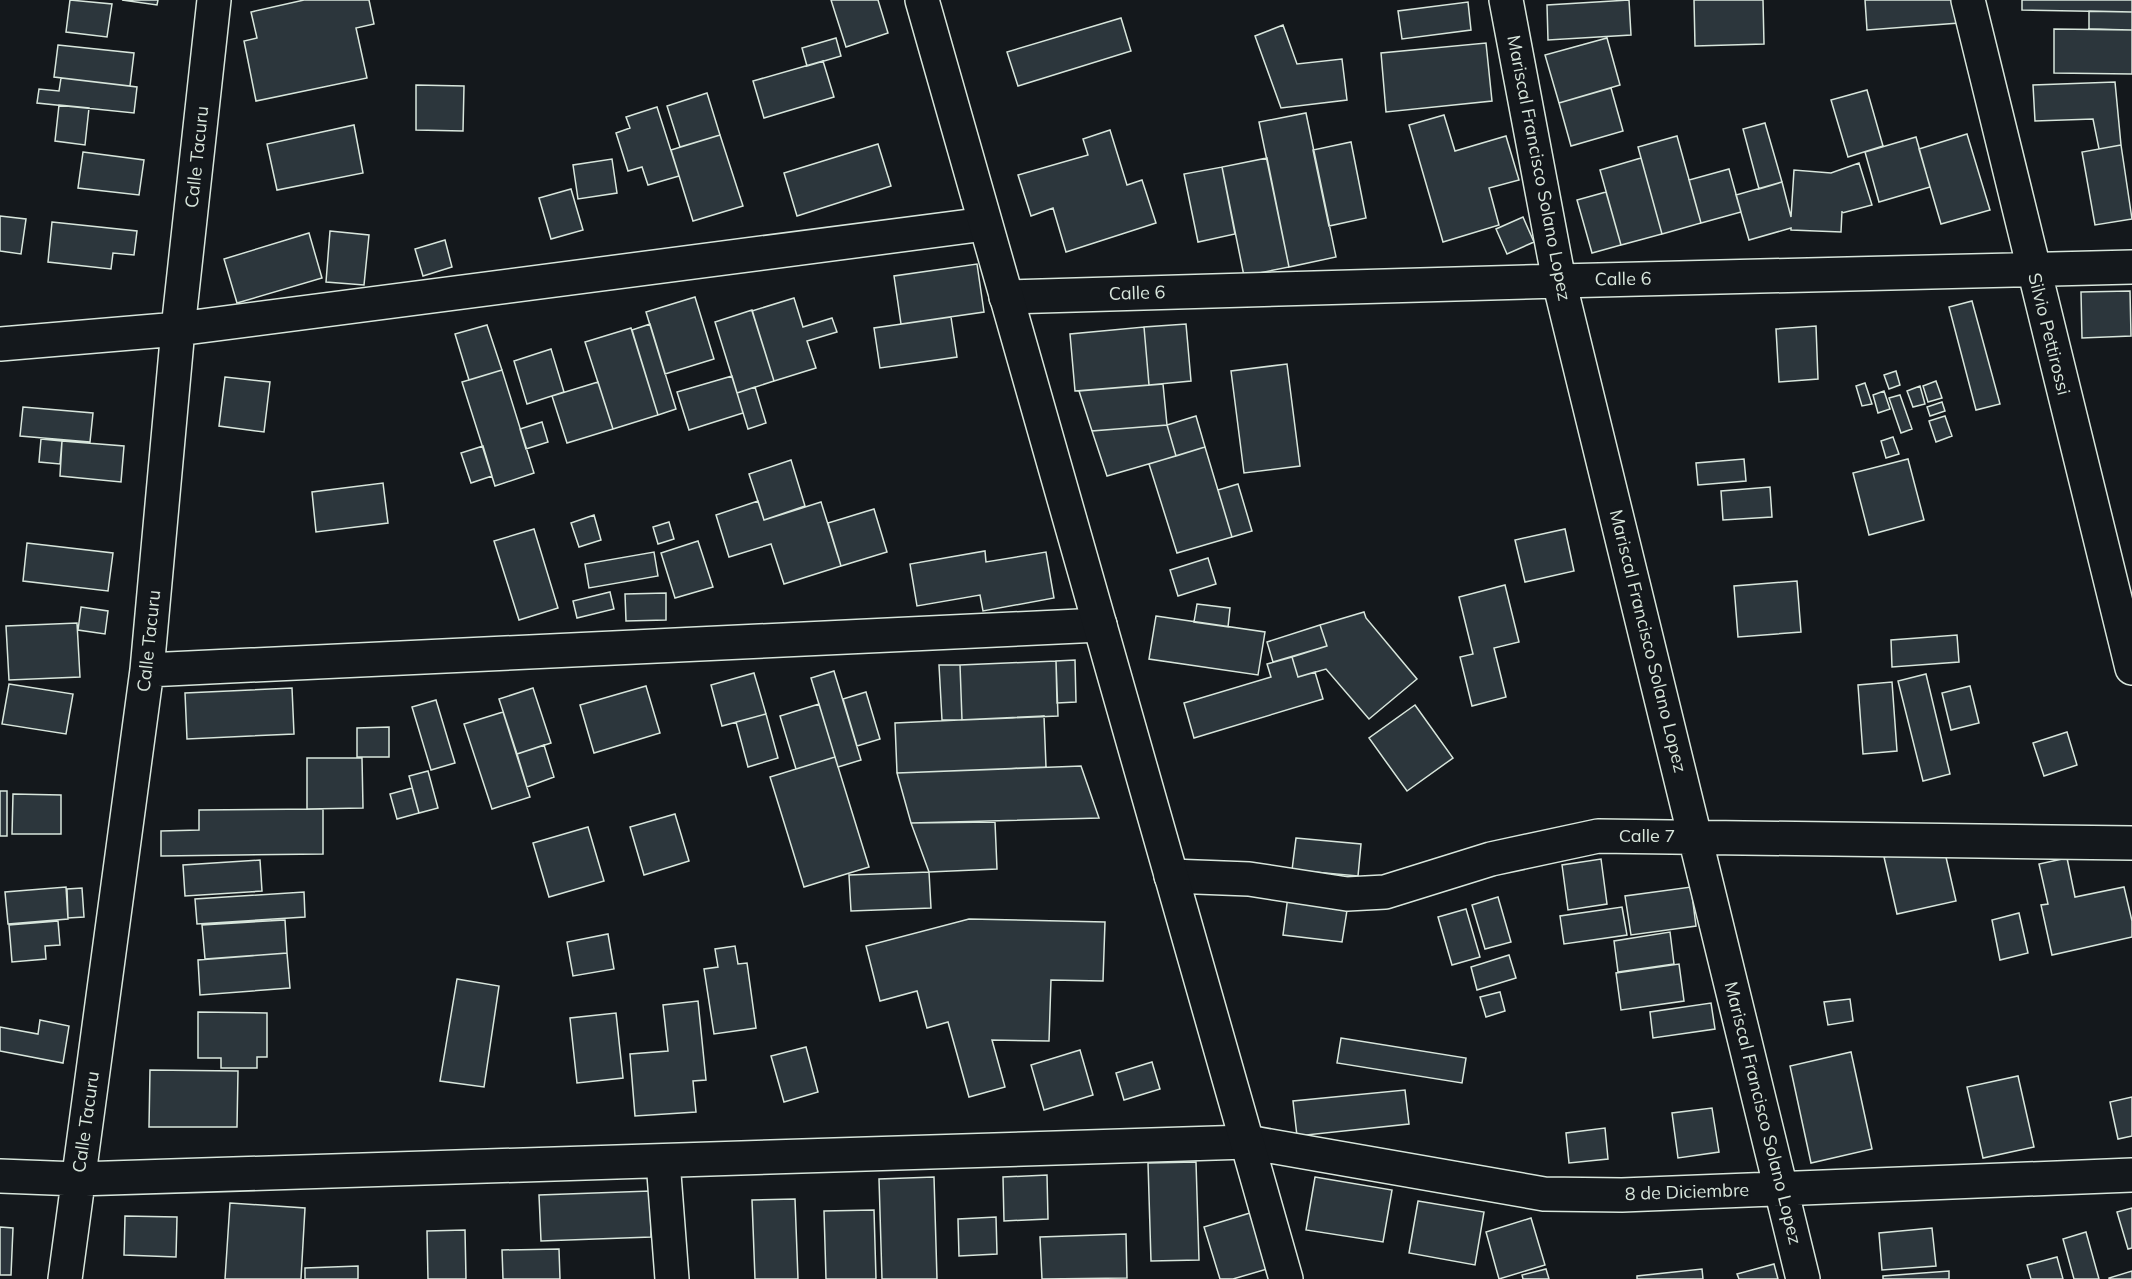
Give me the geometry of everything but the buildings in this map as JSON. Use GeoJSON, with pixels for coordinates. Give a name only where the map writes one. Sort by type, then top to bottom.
{"type":"FeatureCollection","features":[{"type":"Feature","properties":{"kind":"street","name":"Calle Tacuru"},"geometry":{"type":"LineString","coordinates":[[65,1279],[147,670],[178,329],[214,0]]}},
{"type":"Feature","properties":{"kind":"street"},"geometry":{"type":"LineString","coordinates":[[922,0],[1286,1279]]}},
{"type":"Feature","properties":{"kind":"street","name":"Mariscal Francisco Solano Lopez"},"geometry":{"type":"LineString","coordinates":[[1506,0],[1559,281],[1803,1279]]}},
{"type":"Feature","properties":{"kind":"street","name":"Silvio Pettirossi"},"geometry":{"type":"LineString","coordinates":[[1968,0],[2132,668]]}},
{"type":"Feature","properties":{"kind":"street"},"geometry":{"type":"LineString","coordinates":[[0,344],[178,329],[985,224]]}},
{"type":"Feature","properties":{"kind":"street","name":"Calle 6"},"geometry":{"type":"LineString","coordinates":[[1006,297],[2132,267]]}},
{"type":"Feature","properties":{"kind":"street"},"geometry":{"type":"LineString","coordinates":[[147,670],[1100,625]]}},
{"type":"Feature","properties":{"kind":"street","name":"Calle 7"},"geometry":{"type":"LineString","coordinates":[[1171,876],[1249,879],[1347,894],[1385,892],[1491,859],[1598,836],[2132,843]]}},
{"type":"Feature","properties":{"kind":"street","name":"8 de Diciembre"},"geometry":{"type":"LineString","coordinates":[[0,1176],[78,1179],[1247,1142],[1544,1194],[1623,1195],[2132,1175]]}},
{"type":"Feature","properties":{"kind":"street"},"geometry":{"type":"LineString","coordinates":[[663,1161],[672,1279]]}}]}
